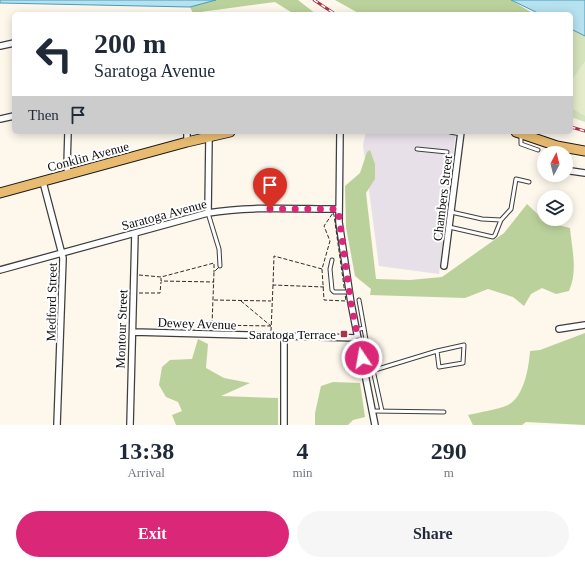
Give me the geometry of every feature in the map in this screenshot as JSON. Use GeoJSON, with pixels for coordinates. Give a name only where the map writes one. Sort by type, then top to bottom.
{"type":"FeatureCollection","features":[{"type":"Feature","properties":{"kind":"main road","name":"Conklin Avenue"},"geometry":{"type":"LineString","coordinates":[[0,194],[187,142],[222,134]]}},
{"type":"Feature","properties":{"kind":"main road"},"geometry":{"type":"LineString","coordinates":[[521,134],[550,146]]}},
{"type":"Feature","properties":{"kind":"main road"},"geometry":{"type":"LineString","coordinates":[[573,151],[585,151]]}},
{"type":"Feature","properties":{"kind":"street"},"geometry":{"type":"LineString","coordinates":[[0,46],[12,43]]}},
{"type":"Feature","properties":{"kind":"street"},"geometry":{"type":"LineString","coordinates":[[0,119],[12,116]]}},
{"type":"Feature","properties":{"kind":"street"},"geometry":{"type":"LineString","coordinates":[[68,134],[68,175]]}},
{"type":"Feature","properties":{"kind":"street"},"geometry":{"type":"LineString","coordinates":[[187,134],[187,142]]}},
{"type":"Feature","properties":{"kind":"street"},"geometry":{"type":"LineString","coordinates":[[340,134],[338,209],[349,292],[375,425]]}},
{"type":"Feature","properties":{"kind":"street","name":"Chambers Street"},"geometry":{"type":"LineString","coordinates":[[444,266],[461,134]]}},
{"type":"Feature","properties":{"kind":"street"},"geometry":{"type":"LineString","coordinates":[[208,212],[209,137]]}},
{"type":"Feature","properties":{"kind":"street"},"geometry":{"type":"LineString","coordinates":[[573,171],[585,173]]}},
{"type":"Feature","properties":{"kind":"street","name":"Medford Street"},"geometry":{"type":"LineString","coordinates":[[43,182],[62,252],[60,365],[56,425]]}},
{"type":"Feature","properties":{"kind":"street","name":"Saratoga Avenue"},"geometry":{"type":"LineString","coordinates":[[0,270],[208,212],[256,209],[338,209]]}},
{"type":"Feature","properties":{"kind":"street","name":"Montour Street"},"geometry":{"type":"LineString","coordinates":[[130,425],[135,233]]}},
{"type":"Feature","properties":{"kind":"street"},"geometry":{"type":"LineString","coordinates":[[559,329],[585,325]]}},
{"type":"Feature","properties":{"kind":"street","name":"Dewey Avenue"},"geometry":{"type":"LineString","coordinates":[[132,332],[284,336],[358,341]]}},
{"type":"Feature","properties":{"kind":"street"},"geometry":{"type":"LineString","coordinates":[[284,336],[284,425]]}},
{"type":"Feature","properties":{"kind":"lane"},"geometry":{"type":"LineString","coordinates":[[519,134],[521,144],[537,150]]}},
{"type":"Feature","properties":{"kind":"lane"},"geometry":{"type":"LineString","coordinates":[[417,149],[447,152]]}},
{"type":"Feature","properties":{"kind":"lane"},"geometry":{"type":"LineString","coordinates":[[449,227],[493,237],[501,220],[511,209],[516,179],[529,182]]}},
{"type":"Feature","properties":{"kind":"lane"},"geometry":{"type":"LineString","coordinates":[[208,212],[219,249],[220,266]]}},
{"type":"Feature","properties":{"kind":"lane"},"geometry":{"type":"LineString","coordinates":[[451,212],[482,219],[501,220]]}},
{"type":"Feature","properties":{"kind":"lane"},"geometry":{"type":"LineString","coordinates":[[332,260],[330,269],[332,290],[334,292],[349,292]]}},
{"type":"Feature","properties":{"kind":"lane"},"geometry":{"type":"LineString","coordinates":[[358,341],[366,340],[359,300]]}},
{"type":"Feature","properties":{"kind":"lane"},"geometry":{"type":"LineString","coordinates":[[356,330],[364,328]]}},
{"type":"Feature","properties":{"kind":"lane"},"geometry":{"type":"LineString","coordinates":[[365,373],[437,351],[464,345],[463,363],[440,367],[437,351]]}},
{"type":"Feature","properties":{"kind":"lane"},"geometry":{"type":"LineString","coordinates":[[373,370],[382,411]]}},
{"type":"Feature","properties":{"kind":"lane"},"geometry":{"type":"LineString","coordinates":[[373,411],[444,412]]}},
{"type":"Feature","properties":{"kind":"path"},"geometry":{"type":"LineString","coordinates":[[274,332],[271,331],[271,326],[274,256],[322,269]]}},
{"type":"Feature","properties":{"kind":"path"},"geometry":{"type":"LineString","coordinates":[[138,275],[161,277],[214,263],[212,328]]}},
{"type":"Feature","properties":{"kind":"path"},"geometry":{"type":"LineString","coordinates":[[214,272],[220,266]]}},
{"type":"Feature","properties":{"kind":"path"},"geometry":{"type":"LineString","coordinates":[[137,292],[160,293],[161,277]]}},
{"type":"Feature","properties":{"kind":"path"},"geometry":{"type":"LineString","coordinates":[[161,281],[214,282]]}},
{"type":"Feature","properties":{"kind":"path"},"geometry":{"type":"LineString","coordinates":[[272,285],[324,287]]}},
{"type":"Feature","properties":{"kind":"path"},"geometry":{"type":"LineString","coordinates":[[214,300],[272,301]]}},
{"type":"Feature","properties":{"kind":"path"},"geometry":{"type":"LineString","coordinates":[[240,301],[243,305],[271,326]]}},
{"type":"Feature","properties":{"kind":"path"},"geometry":{"type":"LineString","coordinates":[[212,325],[271,326]]}},
{"type":"Feature","properties":{"kind":"shaded area"},"geometry":{"type":"Polygon","coordinates":[[[366,134],[456,134],[439,274],[379,266],[363,145],[366,134]]]}},
{"type":"Feature","properties":{"kind":"green space"},"geometry":{"type":"Polygon","coordinates":[[[216,0],[298,0],[313,12],[291,12],[275,2],[200,12],[192,12],[190,7],[216,0]]]}},
{"type":"Feature","properties":{"kind":"green space"},"geometry":{"type":"Polygon","coordinates":[[[335,0],[511,0],[531,12],[356,12],[335,0]]]}},
{"type":"Feature","properties":{"kind":"green space"},"geometry":{"type":"Polygon","coordinates":[[[573,30],[585,36],[585,122],[573,118],[573,30]]]}},
{"type":"Feature","properties":{"kind":"green space"},"geometry":{"type":"Polygon","coordinates":[[[585,61],[585,116],[573,109],[573,78],[585,61]]]}},
{"type":"Feature","properties":{"kind":"green space"},"geometry":{"type":"Polygon","coordinates":[[[370,150],[375,164],[375,179],[366,193],[376,279],[410,280],[442,277],[504,233],[527,204],[537,213],[537,226],[562,226],[570,228],[574,268],[572,283],[569,291],[556,294],[542,288],[531,294],[524,306],[513,297],[488,289],[465,298],[370,295],[371,289],[355,276],[346,227],[345,186],[360,173],[367,152],[370,150]]]}},
{"type":"Feature","properties":{"kind":"green space"},"geometry":{"type":"Polygon","coordinates":[[[585,333],[585,425],[526,422],[522,425],[473,425],[468,415],[504,407],[513,401],[518,395],[525,381],[530,351],[540,350],[585,333]]]}},
{"type":"Feature","properties":{"kind":"green space"},"geometry":{"type":"Polygon","coordinates":[[[198,339],[208,344],[206,368],[224,378],[250,383],[221,396],[278,398],[278,425],[176,425],[172,415],[182,411],[178,402],[166,397],[159,385],[162,367],[170,360],[192,359],[198,339]]]}},
{"type":"Feature","properties":{"kind":"green space"},"geometry":{"type":"Polygon","coordinates":[[[333,382],[360,383],[365,417],[353,420],[348,425],[315,425],[315,413],[321,386],[333,382]]]}},
{"type":"Feature","properties":{"kind":"water"},"geometry":{"type":"Polygon","coordinates":[[[0,0],[216,0],[190,7],[0,3],[0,0]]]}},
{"type":"Feature","properties":{"kind":"water"},"geometry":{"type":"Polygon","coordinates":[[[511,0],[585,0],[585,36],[573,30],[573,12],[536,12],[511,0]]]}},
{"type":"Feature","properties":{"kind":"railway"},"geometry":{"type":"LineString","coordinates":[[314,0],[332,12]]}},
{"type":"Feature","properties":{"kind":"railway"},"geometry":{"type":"LineString","coordinates":[[573,128],[585,131]]}},
{"type":"Feature","properties":{"kind":"place","name":"Saratoga Terrace"},"geometry":{"type":"Point","coordinates":[344,334]}},
{"type":"Feature","properties":{"kind":"route"},"geometry":{"type":"LineString","coordinates":[[270,209],[338,209],[351,304],[362,358]]}}]}
